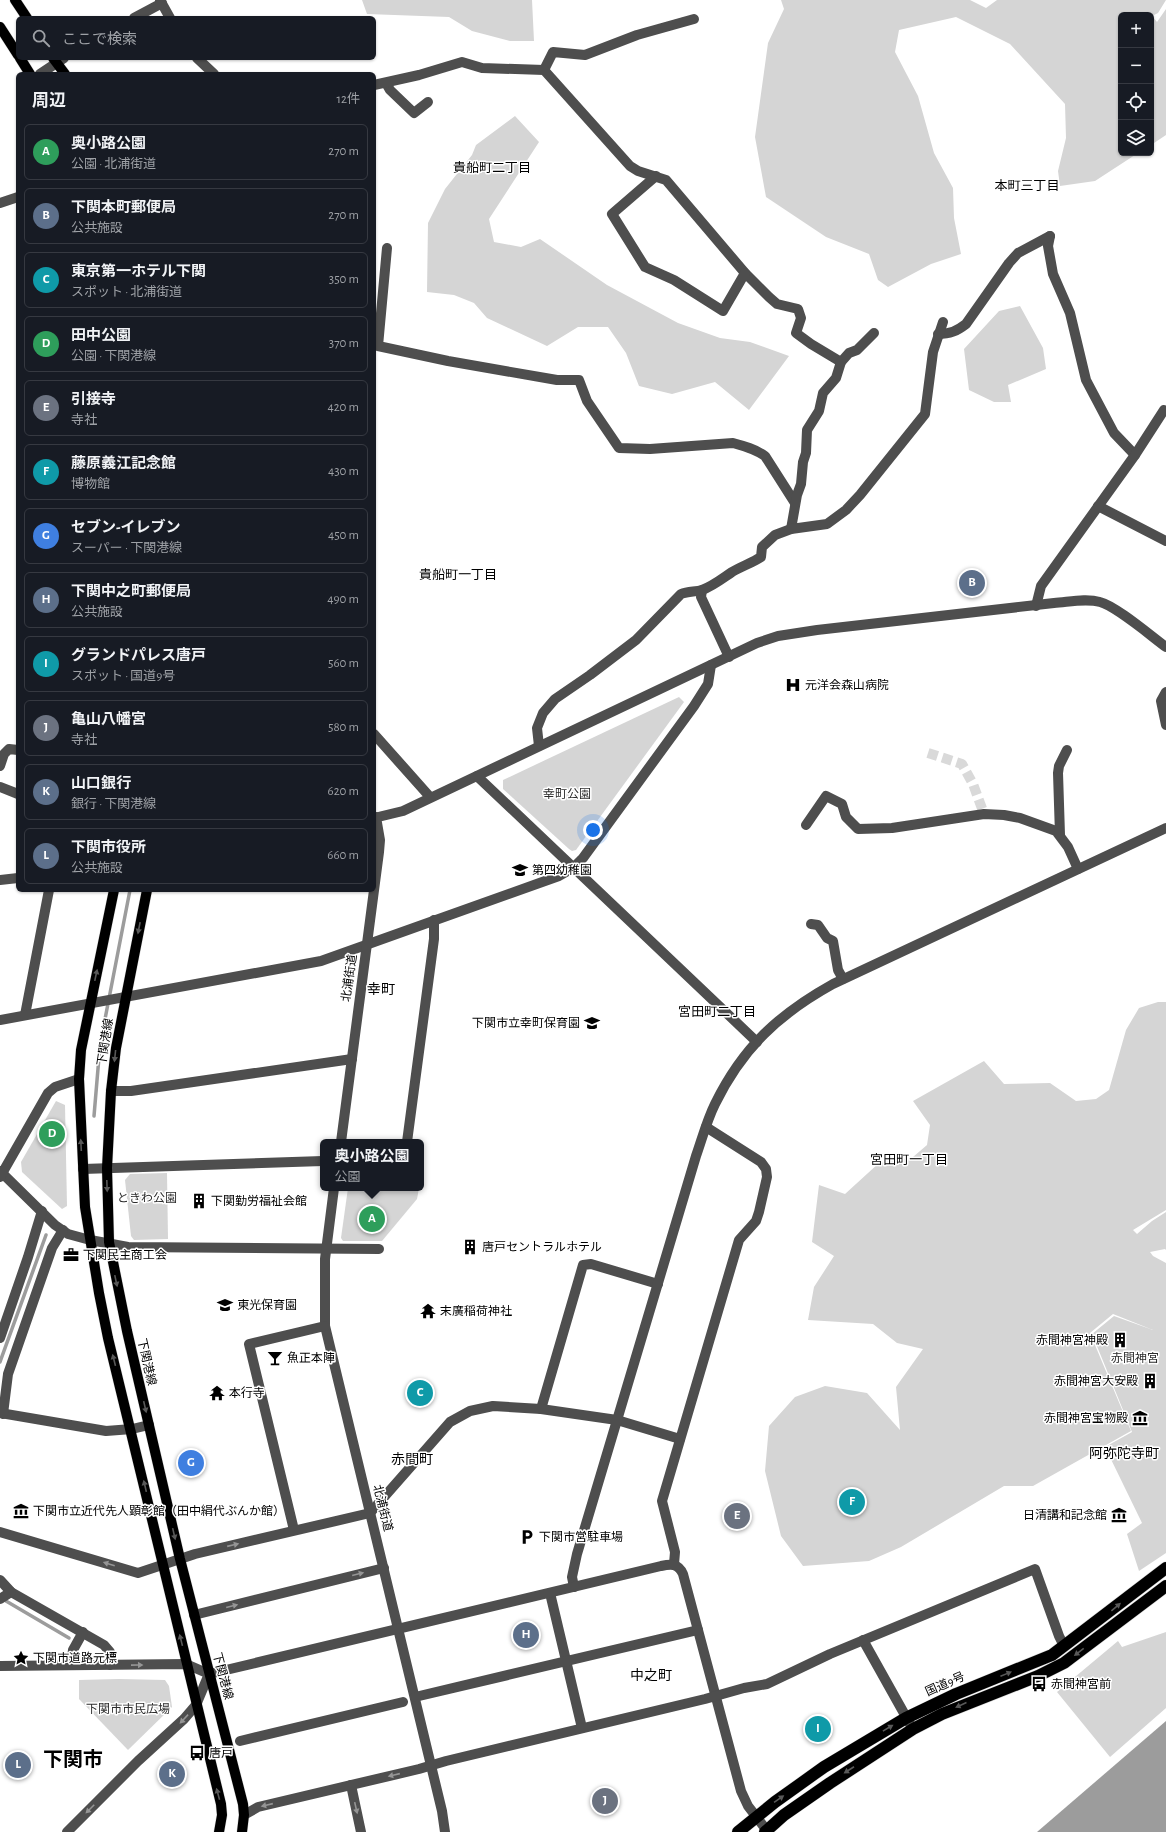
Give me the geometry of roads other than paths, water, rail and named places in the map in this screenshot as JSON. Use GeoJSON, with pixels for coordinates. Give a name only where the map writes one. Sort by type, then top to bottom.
{"type":"FeatureCollection","features":[{"type":"Feature","properties":{"kind":"highway","name":"国道9号"},"geometry":{"type":"LineString","coordinates":[[738,1832],[824,1767],[906,1718],[956,1694],[1052,1655],[1166,1568]]}},
{"type":"Feature","properties":{"kind":"highway"},"geometry":{"type":"LineString","coordinates":[[767,1831],[784,1815],[913,1729],[942,1714],[1064,1663],[1166,1586]]}},
{"type":"Feature","properties":{"kind":"main road"},"geometry":{"type":"LineString","coordinates":[[14,0],[26,16]]}},
{"type":"Feature","properties":{"kind":"main road"},"geometry":{"type":"LineString","coordinates":[[0,27],[16,52]]}},
{"type":"Feature","properties":{"kind":"main road"},"geometry":{"type":"LineString","coordinates":[[21,60],[29,72]]}},
{"type":"Feature","properties":{"kind":"main road"},"geometry":{"type":"LineString","coordinates":[[58,60],[64,72]]}},
{"type":"Feature","properties":{"kind":"main road","name":"下関港線"},"geometry":{"type":"LineString","coordinates":[[114,892],[94,1002],[81,1050],[79,1079],[82,1169],[90,1240],[108,1338],[132,1429],[186,1664],[221,1804],[222,1815],[220,1832]]}},
{"type":"Feature","properties":{"kind":"main road","name":"下関港線"},"geometry":{"type":"LineString","coordinates":[[147,892],[122,997],[111,1091],[107,1168],[109,1242],[127,1331],[180,1558],[244,1815],[242,1832]]}},
{"type":"Feature","properties":{"kind":"street"},"geometry":{"type":"LineString","coordinates":[[137,16],[161,1],[169,16]]}},
{"type":"Feature","properties":{"kind":"street"},"geometry":{"type":"LineString","coordinates":[[544,70],[553,52],[586,55],[637,35],[694,19]]}},
{"type":"Feature","properties":{"kind":"street"},"geometry":{"type":"LineString","coordinates":[[42,72],[57,60]]}},
{"type":"Feature","properties":{"kind":"street"},"geometry":{"type":"LineString","coordinates":[[199,60],[212,72]]}},
{"type":"Feature","properties":{"kind":"street"},"geometry":{"type":"LineString","coordinates":[[376,85],[462,62],[482,68],[544,70],[630,166],[638,171],[666,180],[745,273],[777,304],[798,309],[801,318],[796,333],[841,362]]}},
{"type":"Feature","properties":{"kind":"street"},"geometry":{"type":"LineString","coordinates":[[386,83],[390,90],[414,114],[428,102]]}},
{"type":"Feature","properties":{"kind":"street"},"geometry":{"type":"LineString","coordinates":[[656,176],[612,214],[642,264],[654,272],[674,280],[723,311],[745,273]]}},
{"type":"Feature","properties":{"kind":"street"},"geometry":{"type":"LineString","coordinates":[[0,203],[16,198]]}},
{"type":"Feature","properties":{"kind":"street"},"geometry":{"type":"LineString","coordinates":[[938,334],[948,334],[958,330],[966,324],[1018,252],[1050,236],[1048,246],[1053,274],[1070,313],[1086,380],[1114,433],[1136,455]]}},
{"type":"Feature","properties":{"kind":"street"},"geometry":{"type":"LineString","coordinates":[[387,248],[378,346],[448,361],[557,380],[579,380],[587,401],[619,448],[650,449],[733,443],[741,445],[758,451],[765,456],[795,503]]}},
{"type":"Feature","properties":{"kind":"street"},"geometry":{"type":"LineString","coordinates":[[539,746],[537,728],[539,721],[543,713],[555,699],[590,675],[636,640],[681,594],[688,591],[702,590],[754,561],[760,557],[764,544],[775,534],[791,529],[827,524],[846,510],[925,414],[933,352],[943,322]]}},
{"type":"Feature","properties":{"kind":"street"},"geometry":{"type":"LineString","coordinates":[[791,529],[795,503],[801,484],[803,462],[807,448],[807,430],[819,411],[823,393],[836,378],[841,362],[849,353],[857,350],[874,333]]}},
{"type":"Feature","properties":{"kind":"street"},"geometry":{"type":"LineString","coordinates":[[1036,606],[1041,586],[1136,455],[1164,410]]}},
{"type":"Feature","properties":{"kind":"street"},"geometry":{"type":"LineString","coordinates":[[1098,506],[1166,541]]}},
{"type":"Feature","properties":{"kind":"street"},"geometry":{"type":"LineString","coordinates":[[702,590],[701,597],[729,657]]}},
{"type":"Feature","properties":{"kind":"street"},"geometry":{"type":"LineString","coordinates":[[376,818],[403,811],[757,643],[798,632],[1077,601],[1101,602],[1113,608],[1166,647]]}},
{"type":"Feature","properties":{"kind":"street"},"geometry":{"type":"LineString","coordinates":[[0,1020],[321,961],[559,876],[573,868],[583,858],[694,706],[708,684],[711,665]]}},
{"type":"Feature","properties":{"kind":"street"},"geometry":{"type":"LineString","coordinates":[[1166,692],[1160,701],[1166,725]]}},
{"type":"Feature","properties":{"kind":"street"},"geometry":{"type":"LineString","coordinates":[[376,736],[430,797]]}},
{"type":"Feature","properties":{"kind":"street"},"geometry":{"type":"LineString","coordinates":[[0,766],[6,751],[9,749],[16,750]]}},
{"type":"Feature","properties":{"kind":"street"},"geometry":{"type":"LineString","coordinates":[[1067,750],[1058,766],[1060,835],[1078,870]]}},
{"type":"Feature","properties":{"kind":"street"},"geometry":{"type":"LineString","coordinates":[[477,776],[757,1042]]}},
{"type":"Feature","properties":{"kind":"street"},"geometry":{"type":"LineString","coordinates":[[0,786],[16,793]]}},
{"type":"Feature","properties":{"kind":"street"},"geometry":{"type":"LineString","coordinates":[[806,825],[826,796],[842,804],[846,817],[858,829],[892,828],[984,814],[997,814],[1031,822],[1060,835]]}},
{"type":"Feature","properties":{"kind":"street","name":"北浦街道"},"geometry":{"type":"LineString","coordinates":[[376,822],[380,840],[376,872]]}},
{"type":"Feature","properties":{"kind":"street"},"geometry":{"type":"LineString","coordinates":[[574,1587],[572,1577],[578,1554],[706,1127],[714,1105],[731,1075],[772,1024],[805,1000],[843,979],[1166,828]]}},
{"type":"Feature","properties":{"kind":"street"},"geometry":{"type":"LineString","coordinates":[[0,880],[16,878]]}},
{"type":"Feature","properties":{"kind":"street"},"geometry":{"type":"LineString","coordinates":[[25,1015],[49,892]]}},
{"type":"Feature","properties":{"kind":"street","name":"北浦街道"},"geometry":{"type":"LineString","coordinates":[[341,1139],[374,892]]}},
{"type":"Feature","properties":{"kind":"street"},"geometry":{"type":"LineString","coordinates":[[407,1139],[434,939],[434,920]]}},
{"type":"Feature","properties":{"kind":"street"},"geometry":{"type":"LineString","coordinates":[[811,924],[818,925],[827,938],[833,941],[838,970],[843,979]]}},
{"type":"Feature","properties":{"kind":"street"},"geometry":{"type":"LineString","coordinates":[[111,1091],[131,1091],[352,1059]]}},
{"type":"Feature","properties":{"kind":"street"},"geometry":{"type":"LineString","coordinates":[[79,1079],[55,1087],[48,1093],[1,1174],[63,1230],[73,1236],[128,1247],[379,1249]]}},
{"type":"Feature","properties":{"kind":"street"},"geometry":{"type":"LineString","coordinates":[[674,1564],[675,1552],[662,1501],[739,1240],[758,1217],[767,1177],[766,1169],[757,1159],[706,1127]]}},
{"type":"Feature","properties":{"kind":"street"},"geometry":{"type":"LineString","coordinates":[[82,1169],[320,1161]]}},
{"type":"Feature","properties":{"kind":"street","name":"北浦街道"},"geometry":{"type":"LineString","coordinates":[[334,1191],[326,1249],[324,1280],[325,1326],[415,1697],[442,1811],[445,1832]]}},
{"type":"Feature","properties":{"kind":"street"},"geometry":{"type":"LineString","coordinates":[[0,1338],[42,1211]]}},
{"type":"Feature","properties":{"kind":"street"},"geometry":{"type":"LineString","coordinates":[[63,1230],[52,1248],[8,1374],[1,1413],[106,1431],[132,1429],[149,1425]]}},
{"type":"Feature","properties":{"kind":"street"},"geometry":{"type":"LineString","coordinates":[[541,1409],[583,1265],[591,1264],[658,1284]]}},
{"type":"Feature","properties":{"kind":"street"},"geometry":{"type":"LineString","coordinates":[[294,1530],[249,1344],[325,1326]]}},
{"type":"Feature","properties":{"kind":"street"},"geometry":{"type":"LineString","coordinates":[[0,1532],[138,1573],[180,1558],[370,1513],[450,1422],[470,1411],[493,1406],[541,1409],[617,1420],[680,1439]]}},
{"type":"Feature","properties":{"kind":"street"},"geometry":{"type":"LineString","coordinates":[[0,1666],[186,1664],[209,1674],[674,1564],[678,1566],[683,1574],[741,1791],[746,1802],[767,1831]]}},
{"type":"Feature","properties":{"kind":"street"},"geometry":{"type":"LineString","coordinates":[[194,1615],[384,1568]]}},
{"type":"Feature","properties":{"kind":"street"},"geometry":{"type":"LineString","coordinates":[[244,1815],[258,1807],[419,1770],[431,1765],[744,1688],[767,1684],[864,1640],[1035,1569],[1058,1636],[1064,1646]]}},
{"type":"Feature","properties":{"kind":"street"},"geometry":{"type":"LineString","coordinates":[[0,1580],[11,1592],[83,1632],[108,1648],[110,1665]]}},
{"type":"Feature","properties":{"kind":"street"},"geometry":{"type":"LineString","coordinates":[[0,1600],[11,1592]]}},
{"type":"Feature","properties":{"kind":"street"},"geometry":{"type":"LineString","coordinates":[[550,1593],[582,1728]]}},
{"type":"Feature","properties":{"kind":"street"},"geometry":{"type":"LineString","coordinates":[[415,1697],[698,1630]]}},
{"type":"Feature","properties":{"kind":"street"},"geometry":{"type":"LineString","coordinates":[[71,1666],[73,1650],[83,1632]]}},
{"type":"Feature","properties":{"kind":"street"},"geometry":{"type":"LineString","coordinates":[[864,1640],[913,1729]]}},
{"type":"Feature","properties":{"kind":"street"},"geometry":{"type":"LineString","coordinates":[[67,1832],[138,1761],[184,1719],[196,1705],[209,1674]]}},
{"type":"Feature","properties":{"kind":"street"},"geometry":{"type":"LineString","coordinates":[[240,1741],[403,1702]]}},
{"type":"Feature","properties":{"kind":"street"},"geometry":{"type":"LineString","coordinates":[[350,1785],[361,1832]]}},
{"type":"Feature","properties":{"kind":"waterway"},"geometry":{"type":"LineString","coordinates":[[94,1116],[100,1045],[130,892]]}},
{"type":"Feature","properties":{"kind":"waterway"},"geometry":{"type":"LineString","coordinates":[[0,1362],[46,1235]]}},
{"type":"Feature","properties":{"kind":"waterway"},"geometry":{"type":"LineString","coordinates":[[6,1601],[69,1638]]}},
{"type":"Feature","properties":{"kind":"tunnel"},"geometry":{"type":"LineString","coordinates":[[928,753],[962,764],[973,784],[984,814]]}},
{"type":"Feature","properties":{"kind":"place","name":"下関本町郵便局"},"geometry":{"type":"Point","coordinates":[972,583]}},
{"type":"Feature","properties":{"kind":"place","name":"元洋会森山病院"},"geometry":{"type":"Point","coordinates":[793,685]}},
{"type":"Feature","properties":{"kind":"place","name":"第四幼稚園"},"geometry":{"type":"Point","coordinates":[520,870]}},
{"type":"Feature","properties":{"kind":"place","name":"下関市立幸町保育園"},"geometry":{"type":"Point","coordinates":[592,1023]}},
{"type":"Feature","properties":{"kind":"place","name":"田中公園"},"geometry":{"type":"Point","coordinates":[52,1134]}},
{"type":"Feature","properties":{"kind":"place","name":"下関勤労福祉会館"},"geometry":{"type":"Point","coordinates":[199,1201]}},
{"type":"Feature","properties":{"kind":"place","name":"奥小路公園"},"geometry":{"type":"Point","coordinates":[372,1219]}},
{"type":"Feature","properties":{"kind":"place","name":"唐戸セントラルホテル"},"geometry":{"type":"Point","coordinates":[470,1247]}},
{"type":"Feature","properties":{"kind":"place","name":"下関民主商工会"},"geometry":{"type":"Point","coordinates":[71,1255]}},
{"type":"Feature","properties":{"kind":"place","name":"東光保育園"},"geometry":{"type":"Point","coordinates":[225,1305]}},
{"type":"Feature","properties":{"kind":"place","name":"末廣稲荷神社"},"geometry":{"type":"Point","coordinates":[428,1311]}},
{"type":"Feature","properties":{"kind":"place","name":"赤間神宮神殿"},"geometry":{"type":"Point","coordinates":[1120,1340]}},
{"type":"Feature","properties":{"kind":"place","name":"魚正本陣"},"geometry":{"type":"Point","coordinates":[275,1358]}},
{"type":"Feature","properties":{"kind":"place","name":"赤間神宮大安殿"},"geometry":{"type":"Point","coordinates":[1150,1381]}},
{"type":"Feature","properties":{"kind":"place","name":"本行寺"},"geometry":{"type":"Point","coordinates":[217,1393]}},
{"type":"Feature","properties":{"kind":"place","name":"東京第一ホテル下関"},"geometry":{"type":"Point","coordinates":[420,1393]}},
{"type":"Feature","properties":{"kind":"place","name":"赤間神宮宝物殿"},"geometry":{"type":"Point","coordinates":[1140,1418]}},
{"type":"Feature","properties":{"kind":"place","name":"セブン-イレブン"},"geometry":{"type":"Point","coordinates":[191,1463]}},
{"type":"Feature","properties":{"kind":"place","name":"藤原義江記念館"},"geometry":{"type":"Point","coordinates":[852,1502]}},
{"type":"Feature","properties":{"kind":"place","name":"下関市立近代先人顕彰館（田中絹代ぶんか館）"},"geometry":{"type":"Point","coordinates":[21,1511]}},
{"type":"Feature","properties":{"kind":"place","name":"日清講和記念館"},"geometry":{"type":"Point","coordinates":[1119,1515]}},
{"type":"Feature","properties":{"kind":"place","name":"引接寺"},"geometry":{"type":"Point","coordinates":[737,1516]}},
{"type":"Feature","properties":{"kind":"place","name":"下関市営駐車場"},"geometry":{"type":"Point","coordinates":[527,1537]}},
{"type":"Feature","properties":{"kind":"place","name":"下関中之町郵便局"},"geometry":{"type":"Point","coordinates":[526,1635]}},
{"type":"Feature","properties":{"kind":"place","name":"下関市道路元標"},"geometry":{"type":"Point","coordinates":[21,1658]}},
{"type":"Feature","properties":{"kind":"place","name":"赤間神宮前"},"geometry":{"type":"Point","coordinates":[1039,1684]}},
{"type":"Feature","properties":{"kind":"place","name":"グランドパレス唐戸"},"geometry":{"type":"Point","coordinates":[818,1729]}},
{"type":"Feature","properties":{"kind":"place","name":"唐戸"},"geometry":{"type":"Point","coordinates":[197,1753]}},
{"type":"Feature","properties":{"kind":"place","name":"下関市役所"},"geometry":{"type":"Point","coordinates":[18,1765]}},
{"type":"Feature","properties":{"kind":"place","name":"山口銀行"},"geometry":{"type":"Point","coordinates":[172,1774]}},
{"type":"Feature","properties":{"kind":"place","name":"亀山八幡宮"},"geometry":{"type":"Point","coordinates":[605,1801]}},
{"type":"Feature","properties":{"kind":"district","name":"貴船町二丁目"},"geometry":{"type":"Point","coordinates":[492,168]}},
{"type":"Feature","properties":{"kind":"district","name":"本町三丁目"},"geometry":{"type":"Point","coordinates":[1027,186]}},
{"type":"Feature","properties":{"kind":"district","name":"貴船町一丁目"},"geometry":{"type":"Point","coordinates":[458,575]}},
{"type":"Feature","properties":{"kind":"district","name":"幸町"},"geometry":{"type":"Point","coordinates":[381,990]}},
{"type":"Feature","properties":{"kind":"district","name":"宮田町二丁目"},"geometry":{"type":"Point","coordinates":[717,1012]}},
{"type":"Feature","properties":{"kind":"district","name":"宮田町一丁目"},"geometry":{"type":"Point","coordinates":[909,1160]}},
{"type":"Feature","properties":{"kind":"district","name":"阿弥陀寺町"},"geometry":{"type":"Point","coordinates":[1124,1454]}},
{"type":"Feature","properties":{"kind":"district","name":"赤間町"},"geometry":{"type":"Point","coordinates":[412,1460]}},
{"type":"Feature","properties":{"kind":"district","name":"中之町"},"geometry":{"type":"Point","coordinates":[651,1676]}},
{"type":"Feature","properties":{"kind":"district","name":"下関市"},"geometry":{"type":"Point","coordinates":[73,1760]}},
{"type":"Feature","properties":{"kind":"park label","name":"幸町公園"},"geometry":{"type":"Point","coordinates":[567,794]}},
{"type":"Feature","properties":{"kind":"park label","name":"ときわ公園"},"geometry":{"type":"Point","coordinates":[147,1198]}},
{"type":"Feature","properties":{"kind":"park label","name":"赤間神宮"},"geometry":{"type":"Point","coordinates":[1135,1358]}},
{"type":"Feature","properties":{"kind":"park label","name":"下関市市民広場"},"geometry":{"type":"Point","coordinates":[128,1709]}}]}
